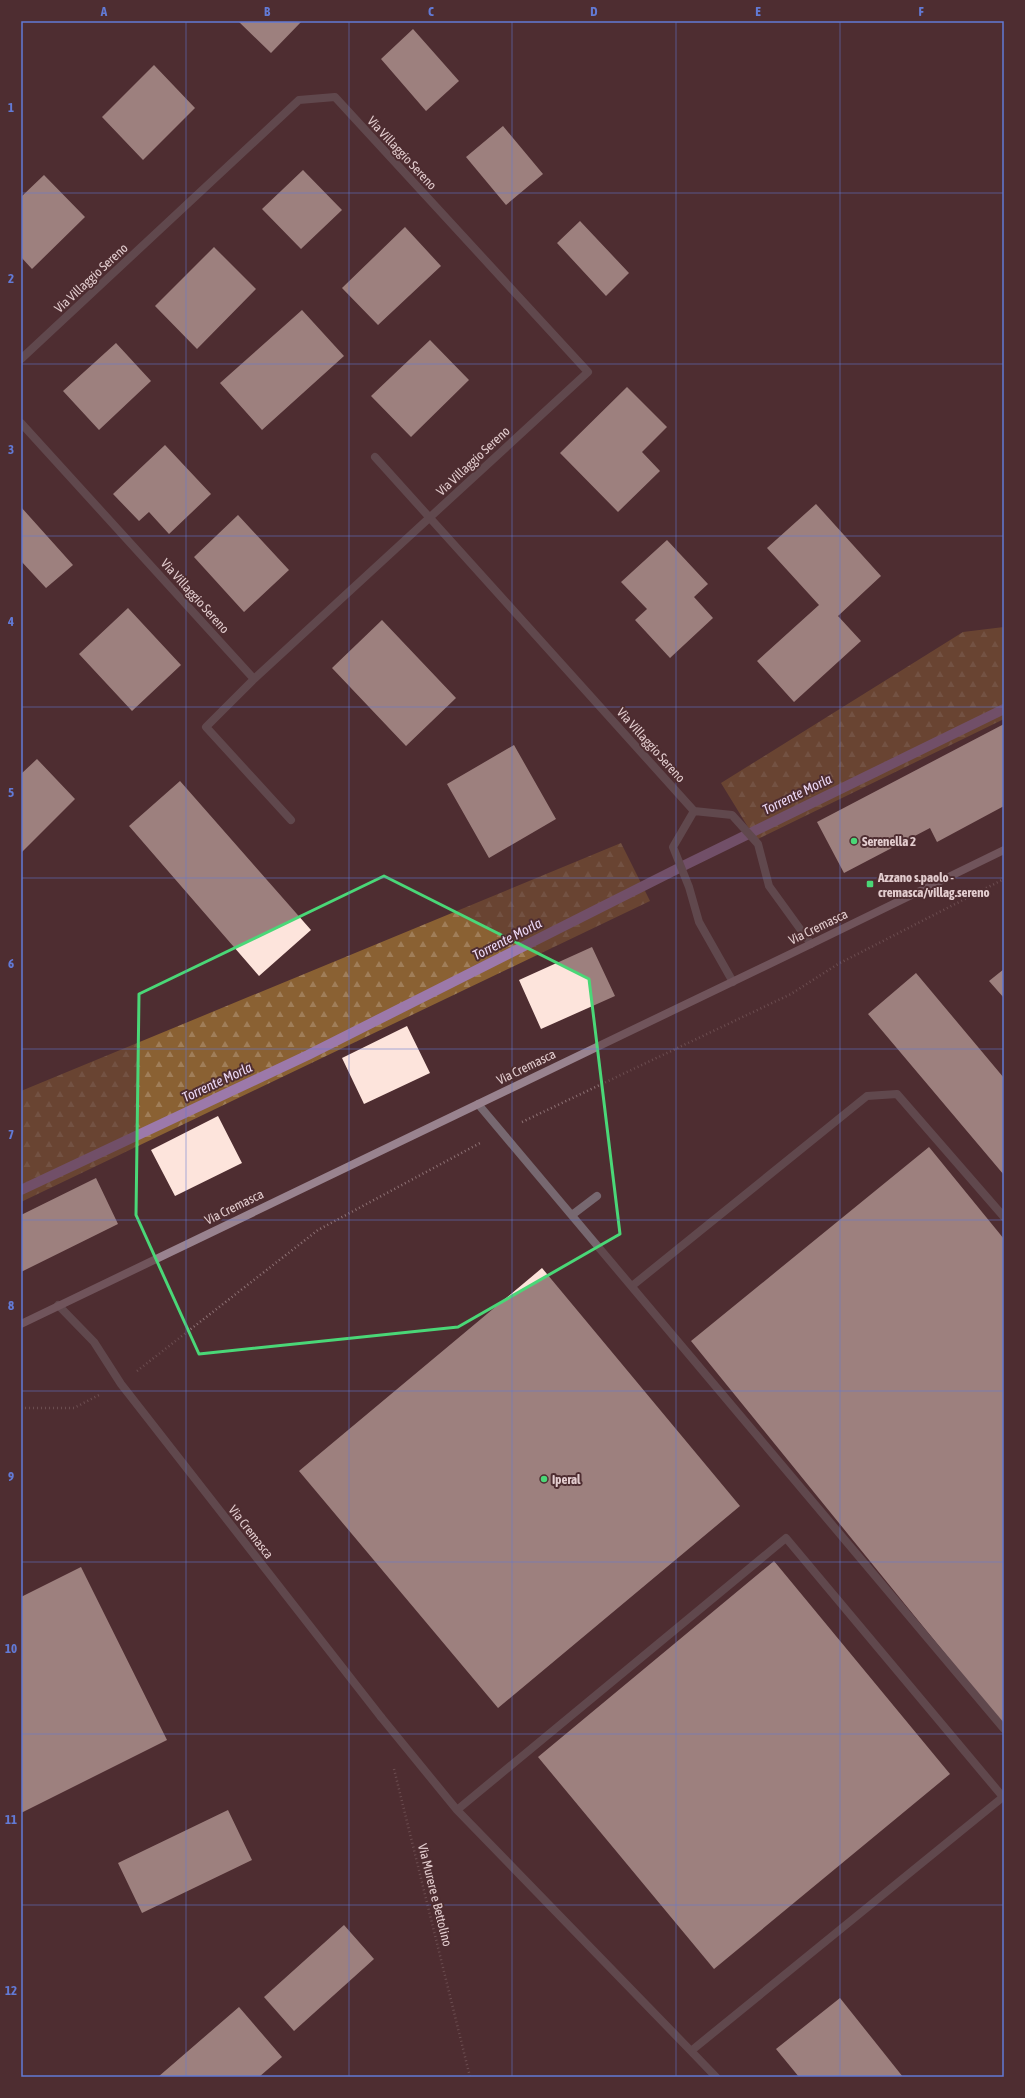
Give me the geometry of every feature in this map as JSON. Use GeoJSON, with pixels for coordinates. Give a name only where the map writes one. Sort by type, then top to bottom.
{"type":"FeatureCollection","features":[{"type":"Feature","properties":{"kind":"main road","name":"Via Cremasca"},"geometry":{"type":"LineString","coordinates":[[21,1324],[1004,850]]}},
{"type":"Feature","properties":{"kind":"street","name":"Via Villaggio Sereno"},"geometry":{"type":"LineString","coordinates":[[21,359],[299,100],[335,97],[588,372],[254,679],[206,727],[291,820]]}},
{"type":"Feature","properties":{"kind":"street","name":"Via Villaggio Sereno"},"geometry":{"type":"LineString","coordinates":[[21,423],[254,679]]}},
{"type":"Feature","properties":{"kind":"street","name":"Via Villaggio Sereno"},"geometry":{"type":"LineString","coordinates":[[375,457],[694,811]]}},
{"type":"Feature","properties":{"kind":"street"},"geometry":{"type":"LineString","coordinates":[[733,982],[699,922],[689,887],[673,847],[694,811],[732,815],[758,844],[769,886],[811,944]]}},
{"type":"Feature","properties":{"kind":"street"},"geometry":{"type":"LineString","coordinates":[[632,1286],[867,1096],[897,1094],[1004,1217]]}},
{"type":"Feature","properties":{"kind":"street"},"geometry":{"type":"LineString","coordinates":[[478,1104],[1004,1729]]}},
{"type":"Feature","properties":{"kind":"street"},"geometry":{"type":"LineString","coordinates":[[572,1215],[597,1196]]}},
{"type":"Feature","properties":{"kind":"street","name":"Via Cremasca"},"geometry":{"type":"LineString","coordinates":[[58,1305],[94,1342],[121,1384],[381,1717],[457,1810],[716,2077]]}},
{"type":"Feature","properties":{"kind":"street"},"geometry":{"type":"LineString","coordinates":[[457,1810],[786,1538],[1003,1797],[691,2051]]}},
{"type":"Feature","properties":{"kind":"path","name":"Via Murere e Bettolino"},"geometry":{"type":"LineString","coordinates":[[392,1763],[470,2077]]}},
{"type":"Feature","properties":{"kind":"highlighted area"},"geometry":{"type":"Polygon","coordinates":[[[384,876],[589,979],[620,1234],[458,1327],[199,1354],[136,1215],[139,994],[384,876]]]}},
{"type":"Feature","properties":{"kind":"green space"},"geometry":{"type":"Polygon","coordinates":[[[1004,627],[1004,719],[756,840],[721,783],[963,632],[1004,627]]]}},
{"type":"Feature","properties":{"kind":"green space"},"geometry":{"type":"Polygon","coordinates":[[[621,843],[650,901],[21,1202],[21,1091],[621,843]]]}},
{"type":"Feature","properties":{"kind":"building"},"geometry":{"type":"Polygon","coordinates":[[[238,21],[302,21],[271,53],[238,21]]]}},
{"type":"Feature","properties":{"kind":"building"},"geometry":{"type":"Polygon","coordinates":[[[413,29],[459,81],[426,111],[381,59],[413,29]]]}},
{"type":"Feature","properties":{"kind":"building"},"geometry":{"type":"Polygon","coordinates":[[[154,65],[195,108],[143,160],[102,117],[154,65]]]}},
{"type":"Feature","properties":{"kind":"building"},"geometry":{"type":"Polygon","coordinates":[[[503,126],[543,174],[506,205],[466,157],[503,126]]]}},
{"type":"Feature","properties":{"kind":"building"},"geometry":{"type":"Polygon","coordinates":[[[303,170],[342,210],[301,249],[262,209],[303,170]]]}},
{"type":"Feature","properties":{"kind":"building"},"geometry":{"type":"Polygon","coordinates":[[[44,175],[85,217],[32,269],[21,257],[21,197],[44,175]]]}},
{"type":"Feature","properties":{"kind":"building"},"geometry":{"type":"Polygon","coordinates":[[[580,221],[629,273],[606,296],[557,243],[580,221]]]}},
{"type":"Feature","properties":{"kind":"building"},"geometry":{"type":"Polygon","coordinates":[[[405,227],[441,266],[378,325],[342,288],[405,227]]]}},
{"type":"Feature","properties":{"kind":"building"},"geometry":{"type":"Polygon","coordinates":[[[214,247],[256,289],[197,349],[155,306],[214,247]]]}},
{"type":"Feature","properties":{"kind":"building"},"geometry":{"type":"Polygon","coordinates":[[[302,310],[344,356],[262,430],[220,383],[302,310]]]}},
{"type":"Feature","properties":{"kind":"building"},"geometry":{"type":"Polygon","coordinates":[[[430,340],[469,380],[411,437],[371,396],[430,340]]]}},
{"type":"Feature","properties":{"kind":"building"},"geometry":{"type":"Polygon","coordinates":[[[116,343],[151,381],[99,430],[63,391],[116,343]]]}},
{"type":"Feature","properties":{"kind":"building"},"geometry":{"type":"Polygon","coordinates":[[[627,387],[667,427],[642,452],[660,471],[618,512],[560,453],[627,387]]]}},
{"type":"Feature","properties":{"kind":"building"},"geometry":{"type":"Polygon","coordinates":[[[165,445],[211,494],[169,534],[149,512],[139,521],[113,494],[165,445]]]}},
{"type":"Feature","properties":{"kind":"building"},"geometry":{"type":"Polygon","coordinates":[[[816,504],[881,576],[838,616],[861,641],[794,702],[757,661],[819,605],[767,548],[816,504]]]}},
{"type":"Feature","properties":{"kind":"building"},"geometry":{"type":"Polygon","coordinates":[[[21,507],[73,565],[46,588],[21,561],[21,507]]]}},
{"type":"Feature","properties":{"kind":"building"},"geometry":{"type":"Polygon","coordinates":[[[238,515],[289,570],[244,612],[194,557],[238,515]]]}},
{"type":"Feature","properties":{"kind":"building"},"geometry":{"type":"Polygon","coordinates":[[[667,540],[708,584],[694,597],[713,618],[670,658],[635,620],[647,609],[621,582],[667,540]]]}},
{"type":"Feature","properties":{"kind":"building"},"geometry":{"type":"Polygon","coordinates":[[[128,608],[181,665],[132,711],[79,654],[128,608]]]}},
{"type":"Feature","properties":{"kind":"building"},"geometry":{"type":"Polygon","coordinates":[[[382,620],[456,698],[406,746],[332,668],[382,620]]]}},
{"type":"Feature","properties":{"kind":"building"},"geometry":{"type":"Polygon","coordinates":[[[1004,724],[1004,806],[937,842],[930,828],[844,873],[817,822],[1004,724]]]}},
{"type":"Feature","properties":{"kind":"building"},"geometry":{"type":"Polygon","coordinates":[[[514,745],[556,819],[489,858],[447,784],[514,745]]]}},
{"type":"Feature","properties":{"kind":"building"},"geometry":{"type":"Polygon","coordinates":[[[37,759],[75,799],[21,853],[21,774],[37,759]]]}},
{"type":"Feature","properties":{"kind":"building"},"geometry":{"type":"Polygon","coordinates":[[[180,781],[311,930],[259,976],[129,826],[180,781]]]}},
{"type":"Feature","properties":{"kind":"building"},"geometry":{"type":"Polygon","coordinates":[[[592,947],[615,996],[541,1029],[519,980],[592,947]]]}},
{"type":"Feature","properties":{"kind":"building"},"geometry":{"type":"Polygon","coordinates":[[[1004,969],[1004,998],[989,981],[1004,969]]]}},
{"type":"Feature","properties":{"kind":"building"},"geometry":{"type":"Polygon","coordinates":[[[916,973],[1004,1078],[1004,1175],[868,1014],[916,973]]]}},
{"type":"Feature","properties":{"kind":"building"},"geometry":{"type":"Polygon","coordinates":[[[407,1026],[430,1073],[364,1104],[342,1058],[407,1026]]]}},
{"type":"Feature","properties":{"kind":"building"},"geometry":{"type":"Polygon","coordinates":[[[218,1116],[242,1163],[175,1196],[151,1150],[218,1116]]]}},
{"type":"Feature","properties":{"kind":"building"},"geometry":{"type":"Polygon","coordinates":[[[929,1147],[1004,1239],[1004,1726],[691,1341],[929,1147]]]}},
{"type":"Feature","properties":{"kind":"building"},"geometry":{"type":"Polygon","coordinates":[[[96,1178],[118,1224],[21,1272],[21,1215],[96,1178]]]}},
{"type":"Feature","properties":{"kind":"building"},"geometry":{"type":"Polygon","coordinates":[[[542,1268],[740,1506],[498,1708],[299,1471],[542,1268]]]}},
{"type":"Feature","properties":{"kind":"building"},"geometry":{"type":"Polygon","coordinates":[[[774,1561],[950,1774],[714,1969],[538,1757],[774,1561]]]}},
{"type":"Feature","properties":{"kind":"building"},"geometry":{"type":"Polygon","coordinates":[[[81,1567],[167,1740],[21,1813],[21,1597],[81,1567]]]}},
{"type":"Feature","properties":{"kind":"building"},"geometry":{"type":"Polygon","coordinates":[[[228,1810],[252,1860],[142,1913],[118,1863],[228,1810]]]}},
{"type":"Feature","properties":{"kind":"building"},"geometry":{"type":"Polygon","coordinates":[[[344,1925],[374,1959],[294,2031],[264,1997],[344,1925]]]}},
{"type":"Feature","properties":{"kind":"building"},"geometry":{"type":"Polygon","coordinates":[[[840,1998],[903,2077],[799,2077],[776,2049],[840,1998]]]}},
{"type":"Feature","properties":{"kind":"building"},"geometry":{"type":"Polygon","coordinates":[[[239,2007],[282,2057],[259,2077],[158,2077],[239,2007]]]}},
{"type":"Feature","properties":{"kind":"waterway","name":"Torrente Morla"},"geometry":{"type":"LineString","coordinates":[[21,1190],[308,1055],[685,865],[1004,709]]}},
{"type":"Feature","properties":{"kind":"place","name":"Serenella 2"},"geometry":{"type":"Point","coordinates":[854,841]}},
{"type":"Feature","properties":{"kind":"place","name":"Azzano s.paolo - cremasca/villag.sereno"},"geometry":{"type":"Point","coordinates":[870,884]}},
{"type":"Feature","properties":{"kind":"place","name":"Iperal"},"geometry":{"type":"Point","coordinates":[544,1479]}}]}
